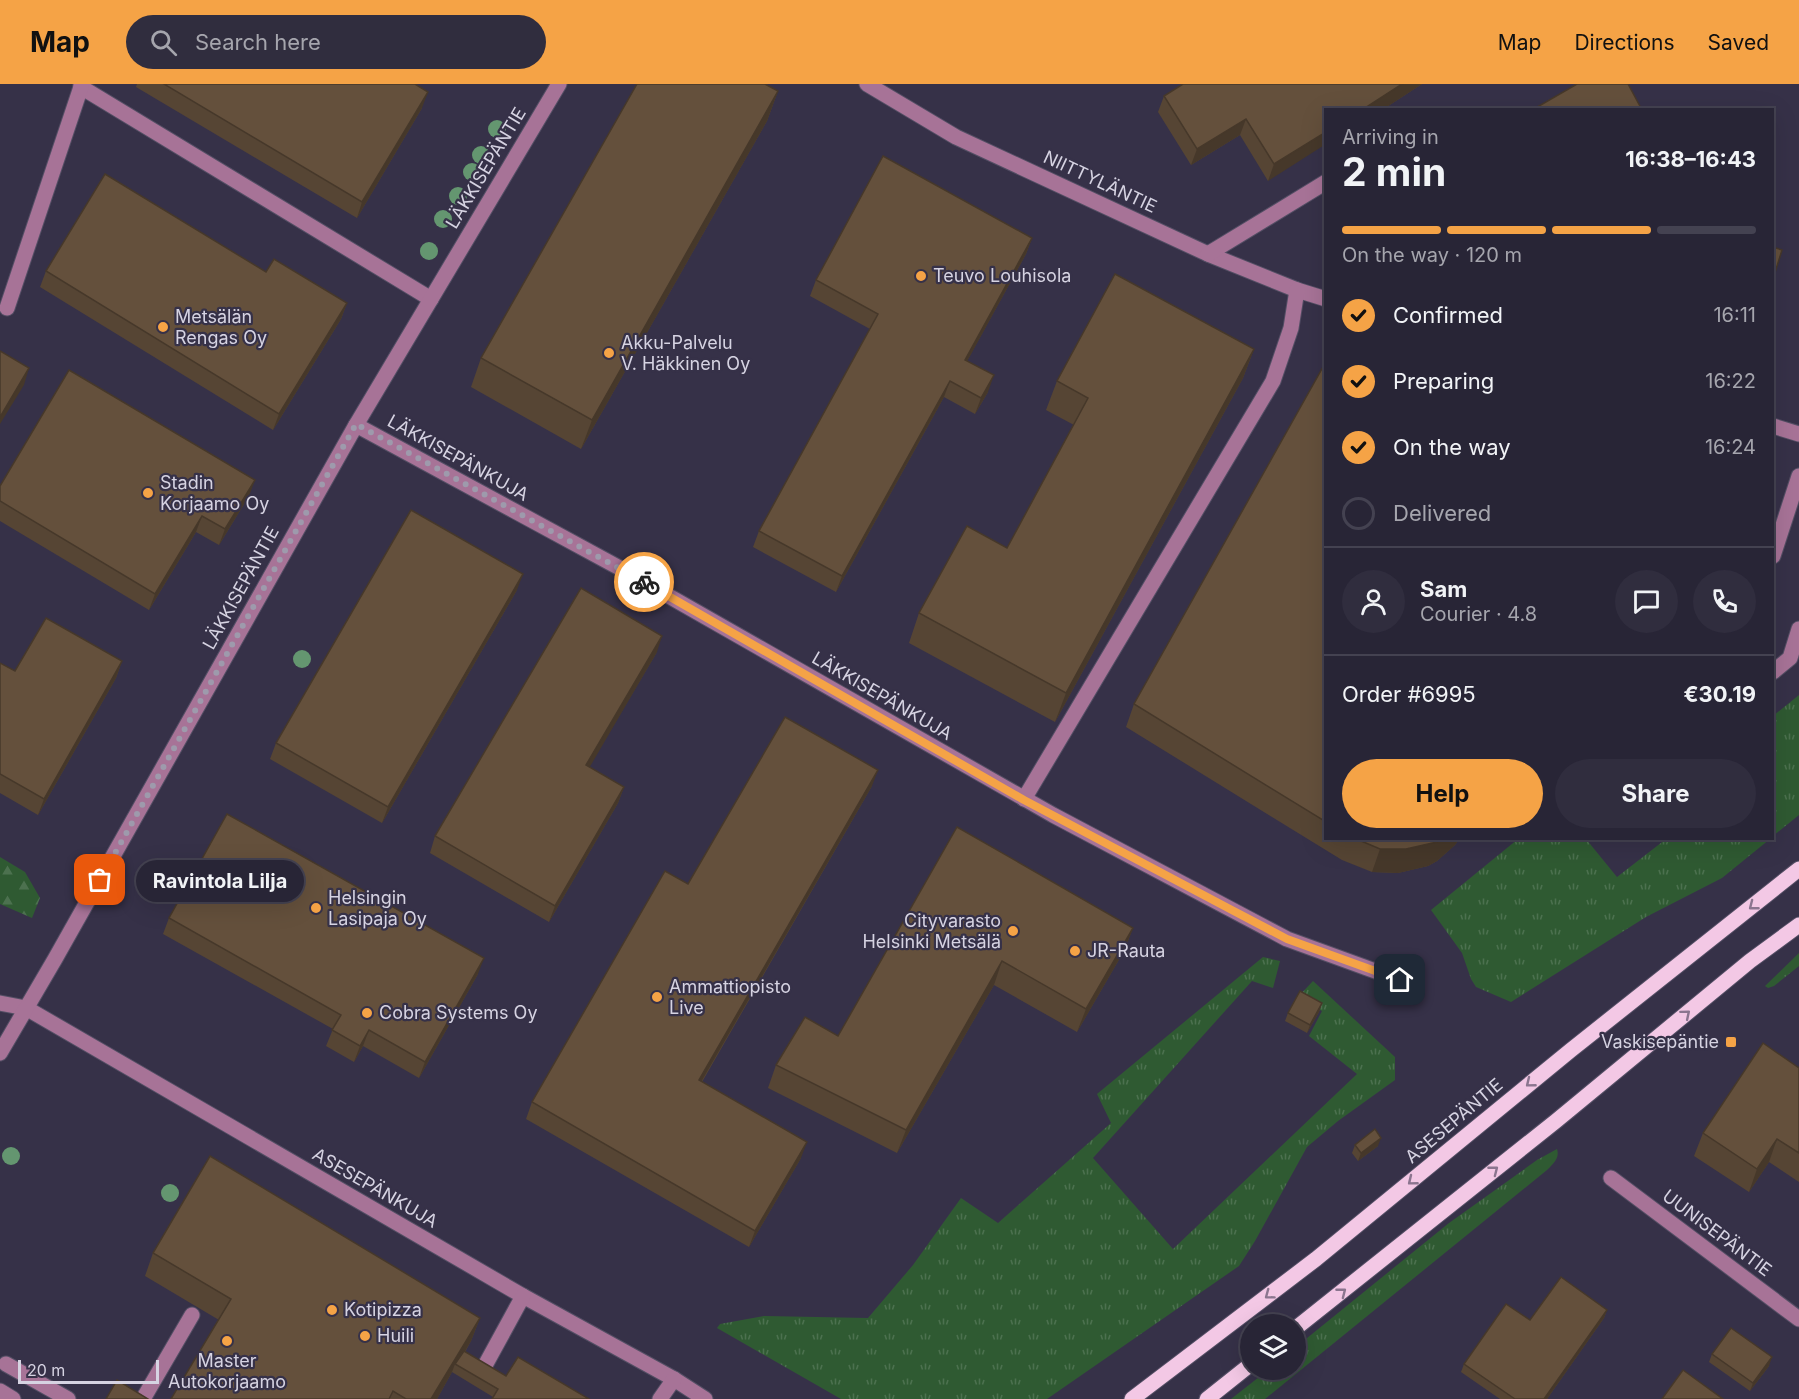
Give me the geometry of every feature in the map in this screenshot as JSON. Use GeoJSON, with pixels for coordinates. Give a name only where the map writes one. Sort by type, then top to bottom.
{"type":"FeatureCollection","features":[{"type":"Feature","properties":{"kind":"main road","name":"ASESEPÄNTIE"},"geometry":{"type":"LineString","coordinates":[[1132,1399],[1316,1259],[1536,1079],[1799,869]]}},
{"type":"Feature","properties":{"kind":"main road"},"geometry":{"type":"LineString","coordinates":[[1306,1320],[1556,1122],[1750,961],[1799,926]]}},
{"type":"Feature","properties":{"kind":"main road"},"geometry":{"type":"LineString","coordinates":[[1207,1399],[1240,1373]]}},
{"type":"Feature","properties":{"kind":"street","name":"LÄKKISEPÄNTIE"},"geometry":{"type":"LineString","coordinates":[[0,1053],[356,424],[559,84]]}},
{"type":"Feature","properties":{"kind":"street","name":"NIITTYLÄNTIE"},"geometry":{"type":"LineString","coordinates":[[867,84],[956,137],[1208,254],[1297,290],[1324,298]]}},
{"type":"Feature","properties":{"kind":"street"},"geometry":{"type":"LineString","coordinates":[[7,308],[81,85],[431,299]]}},
{"type":"Feature","properties":{"kind":"street"},"geometry":{"type":"LineString","coordinates":[[1208,254],[1324,183]]}},
{"type":"Feature","properties":{"kind":"street"},"geometry":{"type":"LineString","coordinates":[[1024,800],[1273,381],[1291,328],[1297,290]]}},
{"type":"Feature","properties":{"kind":"street","name":"LÄKKISEPÄNKUJA"},"geometry":{"type":"LineString","coordinates":[[356,424],[616,566],[1024,800],[1287,939],[1400,980]]}},
{"type":"Feature","properties":{"kind":"street"},"geometry":{"type":"LineString","coordinates":[[1774,426],[1799,434]]}},
{"type":"Feature","properties":{"kind":"street"},"geometry":{"type":"LineString","coordinates":[[1774,553],[1799,476]]}},
{"type":"Feature","properties":{"kind":"street"},"geometry":{"type":"LineString","coordinates":[[1774,671],[1790,658],[1799,629]]}},
{"type":"Feature","properties":{"kind":"street","name":"ASESEPÄNKUJA"},"geometry":{"type":"LineString","coordinates":[[0,1003],[26,1008],[523,1296],[674,1379],[705,1399]]}},
{"type":"Feature","properties":{"kind":"street","name":"UUNISEPÄNTIE"},"geometry":{"type":"LineString","coordinates":[[1611,1178],[1799,1319]]}},
{"type":"Feature","properties":{"kind":"street"},"geometry":{"type":"LineString","coordinates":[[482,1371],[523,1296]]}},
{"type":"Feature","properties":{"kind":"street"},"geometry":{"type":"LineString","coordinates":[[143,1399],[192,1315]]}},
{"type":"Feature","properties":{"kind":"street"},"geometry":{"type":"LineString","coordinates":[[6,1364],[68,1399]]}},
{"type":"Feature","properties":{"kind":"street"},"geometry":{"type":"LineString","coordinates":[[660,1399],[674,1379]]}},
{"type":"Feature","properties":{"kind":"street"},"geometry":{"type":"LineString","coordinates":[[0,1391],[13,1399]]}},
{"type":"Feature","properties":{"kind":"green space"},"geometry":{"type":"Polygon","coordinates":[[[1799,695],[1799,815],[1774,835],[1774,752],[1776,751],[1774,748],[1774,715],[1799,695]]]}},
{"type":"Feature","properties":{"kind":"green space"},"geometry":{"type":"Polygon","coordinates":[[[1517,840],[1587,840],[1617,877],[1665,840],[1769,840],[1722,878],[1646,917],[1511,1002],[1476,987],[1462,953],[1431,910],[1517,840]]]}},
{"type":"Feature","properties":{"kind":"green space"},"geometry":{"type":"Polygon","coordinates":[[[0,857],[25,872],[40,898],[32,918],[0,904],[0,857]]]}},
{"type":"Feature","properties":{"kind":"green space"},"geometry":{"type":"Polygon","coordinates":[[[1799,953],[1799,966],[1774,986],[1768,988],[1765,986],[1799,953]]]}},
{"type":"Feature","properties":{"kind":"green space"},"geometry":{"type":"Polygon","coordinates":[[[1263,957],[1280,961],[1273,988],[1252,981],[1093,1158],[1173,1249],[1357,1074],[1309,1036],[1322,1011],[1297,998],[1313,981],[1395,1057],[1395,1080],[1338,1121],[1307,1147],[1239,1266],[1047,1399],[841,1399],[717,1328],[720,1324],[764,1316],[868,1318],[913,1265],[961,1198],[998,1223],[1111,1123],[1097,1094],[1263,957]]]}},
{"type":"Feature","properties":{"kind":"green space"},"geometry":{"type":"Polygon","coordinates":[[[1557,1149],[1557,1158],[1547,1170],[1306,1366],[1306,1339],[1449,1223],[1537,1160],[1557,1149]]]}},
{"type":"Feature","properties":{"kind":"green space"},"geometry":{"type":"Polygon","coordinates":[[[1255,1380],[1288,1380],[1265,1399],[1231,1399],[1255,1380]]]}},
{"type":"Feature","properties":{"kind":"building"},"geometry":{"type":"Polygon","coordinates":[[[164,84],[415,84],[428,92],[362,202],[164,84]]]}},
{"type":"Feature","properties":{"kind":"building"},"geometry":{"type":"Polygon","coordinates":[[[637,84],[765,84],[778,91],[592,420],[481,358],[637,84]]]}},
{"type":"Feature","properties":{"kind":"building"},"geometry":{"type":"Polygon","coordinates":[[[1183,84],[1402,84],[1365,108],[1324,108],[1324,133],[1274,164],[1246,119],[1197,149],[1164,96],[1183,84]]]}},
{"type":"Feature","properties":{"kind":"building"},"geometry":{"type":"Polygon","coordinates":[[[1577,84],[1628,84],[1641,108],[1535,108],[1577,84]]]}},
{"type":"Feature","properties":{"kind":"building"},"geometry":{"type":"Polygon","coordinates":[[[883,156],[1032,238],[965,360],[994,375],[981,398],[950,381],[842,576],[759,531],[878,314],[816,280],[883,156]]]}},
{"type":"Feature","properties":{"kind":"building"},"geometry":{"type":"Polygon","coordinates":[[[105,174],[266,272],[274,259],[347,303],[279,414],[46,271],[105,174]]]}},
{"type":"Feature","properties":{"kind":"building"},"geometry":{"type":"Polygon","coordinates":[[[1774,247],[1782,250],[1774,276],[1774,247]]]}},
{"type":"Feature","properties":{"kind":"building"},"geometry":{"type":"Polygon","coordinates":[[[1115,274],[1254,349],[1066,693],[919,613],[967,526],[1007,548],[1088,398],[1057,381],[1115,274]]]}},
{"type":"Feature","properties":{"kind":"building"},"geometry":{"type":"Polygon","coordinates":[[[0,351],[29,368],[0,417],[0,351]]]}},
{"type":"Feature","properties":{"kind":"building"},"geometry":{"type":"Polygon","coordinates":[[[1323,367],[1324,367],[1324,821],[1134,704],[1323,367]]]}},
{"type":"Feature","properties":{"kind":"building"},"geometry":{"type":"Polygon","coordinates":[[[69,370],[255,480],[225,529],[202,516],[155,594],[0,501],[0,486],[69,370]]]}},
{"type":"Feature","properties":{"kind":"building"},"geometry":{"type":"Polygon","coordinates":[[[411,510],[523,574],[388,807],[276,743],[411,510]]]}},
{"type":"Feature","properties":{"kind":"building"},"geometry":{"type":"Polygon","coordinates":[[[581,588],[662,636],[586,765],[624,787],[555,906],[435,836],[581,588]]]}},
{"type":"Feature","properties":{"kind":"building"},"geometry":{"type":"Polygon","coordinates":[[[46,618],[122,661],[44,799],[0,774],[0,663],[15,671],[46,618]]]}},
{"type":"Feature","properties":{"kind":"building"},"geometry":{"type":"Polygon","coordinates":[[[785,717],[878,770],[699,1080],[807,1142],[755,1231],[532,1102],[665,871],[688,884],[785,717]]]}},
{"type":"Feature","properties":{"kind":"building"},"geometry":{"type":"Polygon","coordinates":[[[227,814],[484,958],[425,1062],[369,1030],[360,1046],[332,1030],[341,1015],[169,918],[227,814]]]}},
{"type":"Feature","properties":{"kind":"building"},"geometry":{"type":"Polygon","coordinates":[[[957,827],[1133,928],[1086,1009],[1002,961],[906,1130],[776,1065],[805,1017],[838,1036],[957,827]]]}},
{"type":"Feature","properties":{"kind":"building"},"geometry":{"type":"Polygon","coordinates":[[[1359,840],[1441,840],[1406,849],[1380,849],[1359,840]]]}},
{"type":"Feature","properties":{"kind":"building"},"geometry":{"type":"Polygon","coordinates":[[[1300,991],[1322,1003],[1310,1025],[1288,1013],[1300,991]]]}},
{"type":"Feature","properties":{"kind":"building"},"geometry":{"type":"Polygon","coordinates":[[[1763,1043],[1799,1068],[1799,1153],[1777,1139],[1757,1169],[1703,1133],[1763,1043]]]}},
{"type":"Feature","properties":{"kind":"building"},"geometry":{"type":"Polygon","coordinates":[[[1375,1129],[1381,1138],[1361,1153],[1355,1145],[1375,1129]]]}},
{"type":"Feature","properties":{"kind":"building"},"geometry":{"type":"Polygon","coordinates":[[[210,1156],[480,1318],[431,1399],[406,1399],[393,1391],[389,1399],[171,1399],[231,1299],[153,1253],[210,1156]]]}},
{"type":"Feature","properties":{"kind":"building"},"geometry":{"type":"Polygon","coordinates":[[[1561,1277],[1607,1310],[1544,1399],[1515,1399],[1464,1364],[1506,1304],[1530,1320],[1561,1277]]]}},
{"type":"Feature","properties":{"kind":"building"},"geometry":{"type":"Polygon","coordinates":[[[1731,1328],[1772,1357],[1753,1383],[1712,1354],[1731,1328]]]}},
{"type":"Feature","properties":{"kind":"building"},"geometry":{"type":"Polygon","coordinates":[[[464,1351],[506,1376],[518,1357],[589,1399],[492,1399],[498,1389],[455,1364],[464,1351]]]}},
{"type":"Feature","properties":{"kind":"building"},"geometry":{"type":"Polygon","coordinates":[[[1683,1370],[1723,1399],[1662,1399],[1683,1370]]]}},
{"type":"Feature","properties":{"kind":"building"},"geometry":{"type":"Polygon","coordinates":[[[117,1380],[148,1399],[106,1399],[117,1380]]]}},
{"type":"Feature","properties":{"kind":"way so far"},"geometry":{"type":"LineString","coordinates":[[100,880],[356,424],[644,582]]}},
{"type":"Feature","properties":{"kind":"place","name":"Teuvo Louhisola"},"geometry":{"type":"Point","coordinates":[921,276]}},
{"type":"Feature","properties":{"kind":"place","name":"Metsälän Rengas Oy"},"geometry":{"type":"Point","coordinates":[163,327]}},
{"type":"Feature","properties":{"kind":"place","name":"Akku-Palvelu V. Häkkinen Oy"},"geometry":{"type":"Point","coordinates":[609,353]}},
{"type":"Feature","properties":{"kind":"place","name":"Stadin Korjaamo Oy"},"geometry":{"type":"Point","coordinates":[148,493]}},
{"type":"Feature","properties":{"kind":"place","name":"Ravintola Lilja"},"geometry":{"type":"Point","coordinates":[100,880]}},
{"type":"Feature","properties":{"kind":"place","name":"Helsingin Lasipaja Oy"},"geometry":{"type":"Point","coordinates":[316,908]}},
{"type":"Feature","properties":{"kind":"place","name":"Cityvarasto Helsinki Metsälä"},"geometry":{"type":"Point","coordinates":[1013,931]}},
{"type":"Feature","properties":{"kind":"place","name":"JR-Rauta"},"geometry":{"type":"Point","coordinates":[1075,951]}},
{"type":"Feature","properties":{"kind":"place","name":"Ammattiopisto Live"},"geometry":{"type":"Point","coordinates":[657,997]}},
{"type":"Feature","properties":{"kind":"place","name":"Cobra Systems Oy"},"geometry":{"type":"Point","coordinates":[367,1013]}},
{"type":"Feature","properties":{"kind":"place","name":"Vaskisepäntie"},"geometry":{"type":"Point","coordinates":[1731,1042]}},
{"type":"Feature","properties":{"kind":"place","name":"Kotipizza"},"geometry":{"type":"Point","coordinates":[332,1310]}},
{"type":"Feature","properties":{"kind":"place","name":"Huili"},"geometry":{"type":"Point","coordinates":[365,1336]}},
{"type":"Feature","properties":{"kind":"place","name":"Master Autokorjaamo"},"geometry":{"type":"Point","coordinates":[227,1341]}},
{"type":"Feature","properties":{"kind":"route"},"geometry":{"type":"LineString","coordinates":[[644,582],[1024,800],[1228,908],[1287,939],[1400,980]]}}]}
